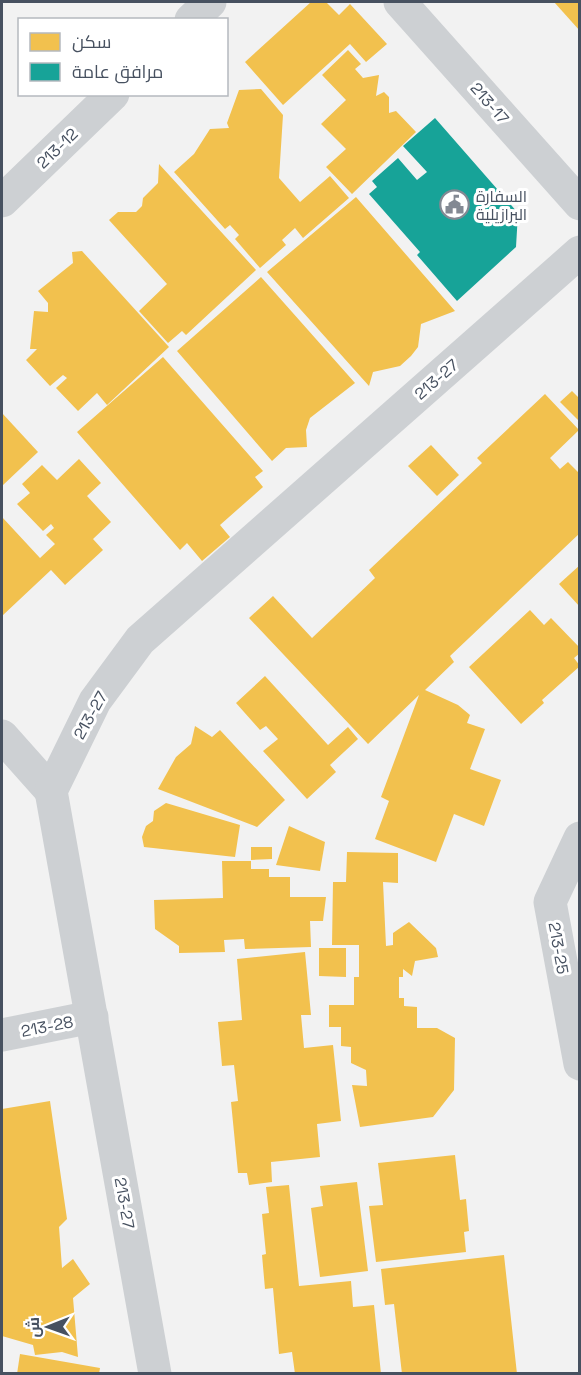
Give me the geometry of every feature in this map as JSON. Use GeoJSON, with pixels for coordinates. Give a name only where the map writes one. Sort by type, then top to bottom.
{"type":"FeatureCollection","features":[{"type":"Feature","properties":{"kind":"street"},"geometry":{"type":"LineString","coordinates":[[193,18],[210,2]]}},
{"type":"Feature","properties":{"kind":"street","name":"213-17"},"geometry":{"type":"LineString","coordinates":[[400,2],[579,204]]}},
{"type":"Feature","properties":{"kind":"street","name":"213-12"},"geometry":{"type":"LineString","coordinates":[[2,201],[111,96]]}},
{"type":"Feature","properties":{"kind":"street","name":"213-27"},"geometry":{"type":"LineString","coordinates":[[155,1374],[51,791],[95,701],[140,640],[579,252]]}},
{"type":"Feature","properties":{"kind":"street"},"geometry":{"type":"LineString","coordinates":[[2,736],[51,791]]}},
{"type":"Feature","properties":{"kind":"street","name":"213-25"},"geometry":{"type":"LineString","coordinates":[[579,838],[550,902],[579,1064]]}},
{"type":"Feature","properties":{"kind":"street","name":"213-28"},"geometry":{"type":"LineString","coordinates":[[2,1035],[92,1017]]}},
{"type":"Feature","properties":{"kind":"building: سكن"},"geometry":{"type":"Polygon","coordinates":[[[311,2],[326,2],[339,15],[350,4],[387,44],[366,62],[350,44],[283,105],[245,62],[311,2]]]}},
{"type":"Feature","properties":{"kind":"building: سكن"},"geometry":{"type":"Polygon","coordinates":[[[554,2],[580,2],[580,31],[554,2]]]}},
{"type":"Feature","properties":{"kind":"building: سكن"},"geometry":{"type":"Polygon","coordinates":[[[348,50],[361,64],[355,69],[363,78],[379,75],[376,96],[384,92],[389,97],[389,113],[396,111],[416,132],[352,194],[326,167],[346,149],[321,124],[346,100],[322,75],[348,50]]]}},
{"type":"Feature","properties":{"kind":"building: سكن"},"geometry":{"type":"Polygon","coordinates":[[[261,89],[283,115],[279,178],[300,202],[330,176],[349,198],[303,238],[295,228],[282,240],[286,245],[260,268],[235,239],[239,235],[230,225],[225,229],[174,172],[194,154],[210,129],[229,128],[227,123],[239,90],[261,89]]]}},
{"type":"Feature","properties":{"kind":"building: سكن"},"geometry":{"type":"Polygon","coordinates":[[[159,164],[256,270],[186,335],[182,331],[168,343],[139,311],[167,284],[109,220],[118,212],[136,212],[142,206],[143,198],[158,183],[159,164]]]}},
{"type":"Feature","properties":{"kind":"building: سكن"},"geometry":{"type":"Polygon","coordinates":[[[356,197],[455,311],[421,324],[418,347],[411,356],[400,366],[373,372],[369,386],[267,272],[356,197]]]}},
{"type":"Feature","properties":{"kind":"building: سكن"},"geometry":{"type":"Polygon","coordinates":[[[82,251],[169,347],[107,405],[97,393],[78,411],[56,388],[67,378],[63,375],[50,386],[26,360],[37,349],[30,349],[34,311],[48,312],[48,303],[38,291],[73,263],[72,252],[82,251]]]}},
{"type":"Feature","properties":{"kind":"building: سكن"},"geometry":{"type":"Polygon","coordinates":[[[261,277],[355,383],[310,418],[306,430],[307,447],[286,448],[272,461],[177,351],[261,277]]]}},
{"type":"Feature","properties":{"kind":"building: سكن"},"geometry":{"type":"Polygon","coordinates":[[[163,357],[263,471],[255,477],[263,487],[220,525],[230,537],[202,561],[187,543],[180,550],[77,432],[163,357]]]}},
{"type":"Feature","properties":{"kind":"building: سكن"},"geometry":{"type":"Polygon","coordinates":[[[572,391],[580,399],[580,422],[560,402],[572,391]]]}},
{"type":"Feature","properties":{"kind":"building: سكن"},"geometry":{"type":"Polygon","coordinates":[[[545,394],[579,430],[550,458],[560,469],[568,462],[580,474],[580,533],[450,656],[454,662],[425,690],[458,705],[470,715],[467,723],[485,729],[470,769],[501,780],[484,826],[454,814],[436,862],[375,839],[389,801],[381,797],[419,695],[368,744],[249,618],[273,596],[312,638],[375,578],[369,570],[482,463],[477,458],[545,394]]]}},
{"type":"Feature","properties":{"kind":"building: سكن"},"geometry":{"type":"Polygon","coordinates":[[[2,413],[38,452],[2,486],[2,413]]]}},
{"type":"Feature","properties":{"kind":"building: سكن"},"geometry":{"type":"Polygon","coordinates":[[[431,445],[459,475],[437,496],[408,466],[431,445]]]}},
{"type":"Feature","properties":{"kind":"building: سكن"},"geometry":{"type":"Polygon","coordinates":[[[79,459],[101,483],[87,496],[111,522],[93,539],[103,550],[65,585],[51,570],[2,616],[2,517],[40,558],[55,544],[46,535],[54,528],[51,524],[43,531],[17,504],[30,493],[22,484],[42,465],[57,480],[79,459]]]}},
{"type":"Feature","properties":{"kind":"building: سكن"},"geometry":{"type":"Polygon","coordinates":[[[580,565],[580,607],[559,584],[580,565]]]}},
{"type":"Feature","properties":{"kind":"building: سكن"},"geometry":{"type":"Polygon","coordinates":[[[530,610],[544,625],[551,618],[580,648],[580,653],[574,658],[580,666],[542,700],[544,703],[521,724],[469,667],[530,610]]]}},
{"type":"Feature","properties":{"kind":"building: سكن"},"geometry":{"type":"Polygon","coordinates":[[[265,676],[328,745],[348,727],[358,739],[330,765],[336,772],[307,799],[263,751],[278,739],[266,726],[260,730],[236,703],[265,676]]]}},
{"type":"Feature","properties":{"kind":"building: سكن"},"geometry":{"type":"Polygon","coordinates":[[[195,726],[212,737],[220,730],[285,800],[257,827],[158,789],[176,757],[191,744],[195,726]]]}},
{"type":"Feature","properties":{"kind":"building: سكن"},"geometry":{"type":"Polygon","coordinates":[[[166,803],[240,825],[235,857],[144,847],[142,837],[146,826],[153,821],[154,811],[166,803]]]}},
{"type":"Feature","properties":{"kind":"building: سكن"},"geometry":{"type":"Polygon","coordinates":[[[289,826],[325,842],[320,871],[276,865],[289,826]]]}},
{"type":"Feature","properties":{"kind":"building: سكن"},"geometry":{"type":"Polygon","coordinates":[[[251,847],[272,847],[272,859],[251,860],[251,847]]]}},
{"type":"Feature","properties":{"kind":"building: سكن"},"geometry":{"type":"Polygon","coordinates":[[[347,852],[398,853],[398,883],[383,882],[386,946],[393,945],[393,933],[409,922],[436,948],[438,957],[415,961],[412,976],[403,969],[403,977],[399,977],[399,998],[404,998],[404,1006],[417,1007],[417,1028],[437,1028],[455,1038],[454,1090],[433,1117],[360,1127],[352,1085],[367,1086],[366,1070],[351,1063],[351,1047],[341,1046],[341,1027],[329,1027],[329,1005],[354,1005],[354,977],[359,977],[359,945],[332,945],[333,882],[346,882],[347,852]]]}},
{"type":"Feature","properties":{"kind":"building: سكن"},"geometry":{"type":"Polygon","coordinates":[[[222,861],[251,861],[251,869],[269,869],[269,877],[290,877],[290,897],[326,897],[323,921],[310,921],[311,947],[245,949],[244,939],[224,940],[225,952],[179,953],[179,946],[155,929],[154,900],[223,898],[222,861]]]}},
{"type":"Feature","properties":{"kind":"building: سكن"},"geometry":{"type":"Polygon","coordinates":[[[319,948],[346,948],[346,977],[319,976],[319,948]]]}},
{"type":"Feature","properties":{"kind":"building: سكن"},"geometry":{"type":"Polygon","coordinates":[[[305,952],[311,1015],[301,1015],[304,1048],[333,1045],[341,1121],[317,1124],[320,1157],[271,1162],[272,1182],[249,1185],[247,1173],[238,1173],[231,1102],[238,1101],[234,1065],[222,1066],[218,1022],[242,1020],[237,959],[305,952]]]}},
{"type":"Feature","properties":{"kind":"building: سكن"},"geometry":{"type":"Polygon","coordinates":[[[50,1101],[67,1219],[59,1227],[62,1268],[73,1259],[90,1284],[73,1298],[78,1357],[62,1352],[35,1355],[33,1345],[2,1336],[2,1109],[50,1101]]]}},
{"type":"Feature","properties":{"kind":"building: سكن"},"geometry":{"type":"Polygon","coordinates":[[[455,1155],[460,1200],[466,1199],[469,1231],[464,1232],[466,1252],[376,1262],[369,1206],[383,1205],[378,1163],[455,1155]]]}},
{"type":"Feature","properties":{"kind":"building: سكن"},"geometry":{"type":"Polygon","coordinates":[[[357,1182],[368,1271],[320,1277],[311,1208],[323,1206],[320,1186],[357,1182]]]}},
{"type":"Feature","properties":{"kind":"building: سكن"},"geometry":{"type":"Polygon","coordinates":[[[289,1185],[299,1286],[351,1281],[353,1307],[374,1305],[381,1374],[295,1374],[292,1352],[279,1354],[273,1288],[265,1289],[262,1255],[266,1254],[262,1214],[269,1213],[266,1187],[289,1185]]]}},
{"type":"Feature","properties":{"kind":"building: سكن"},"geometry":{"type":"Polygon","coordinates":[[[504,1255],[517,1374],[402,1374],[394,1304],[385,1305],[381,1269],[504,1255]]]}},
{"type":"Feature","properties":{"kind":"building: سكن"},"geometry":{"type":"Polygon","coordinates":[[[20,1354],[100,1368],[99,1374],[17,1374],[20,1354]]]}},
{"type":"Feature","properties":{"kind":"building: مرافق عامة"},"geometry":{"type":"Polygon","coordinates":[[[435,118],[518,213],[516,247],[457,301],[417,255],[420,252],[369,194],[377,187],[372,181],[398,158],[417,180],[427,172],[403,146],[435,118]]]}},
{"type":"Feature","properties":{"kind":"place","name":"السفارة البرازيلية"},"geometry":{"type":"Point","coordinates":[455,205]}}]}
